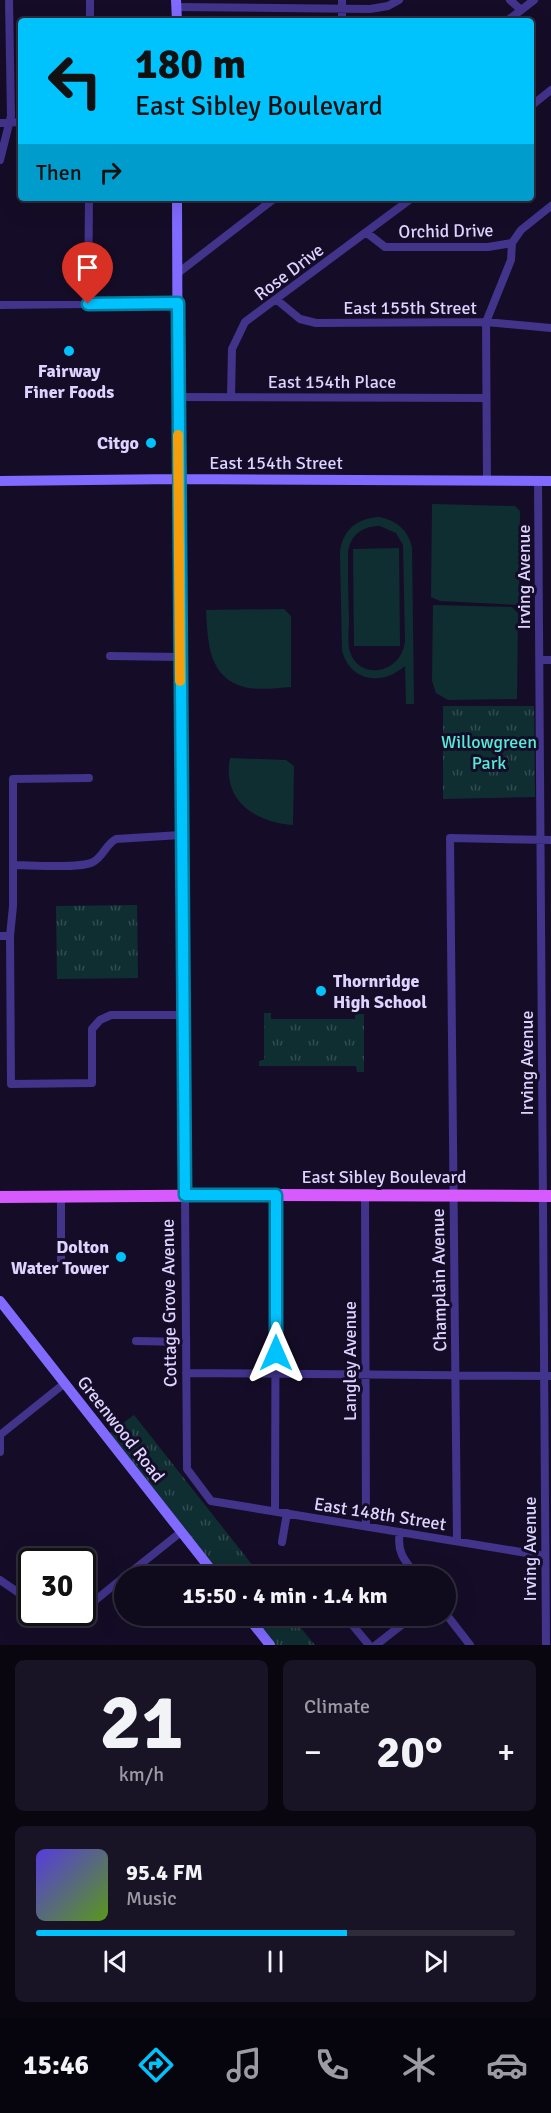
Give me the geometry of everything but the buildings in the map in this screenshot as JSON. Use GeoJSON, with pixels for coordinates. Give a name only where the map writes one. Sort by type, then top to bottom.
{"type":"FeatureCollection","features":[{"type":"Feature","properties":{"kind":"main road","name":"Cottage Grove Avenue"},"geometry":{"type":"LineString","coordinates":[[177,201],[185,1195]]}},
{"type":"Feature","properties":{"kind":"main road","name":"East 154th Street"},"geometry":{"type":"LineString","coordinates":[[0,481],[178,479],[551,481]]}},
{"type":"Feature","properties":{"kind":"main road","name":"East Sibley Boulevard"},"geometry":{"type":"LineString","coordinates":[[0,1197],[547,1196]]}},
{"type":"Feature","properties":{"kind":"main road","name":"Greenwood Road"},"geometry":{"type":"LineString","coordinates":[[0,1301],[208,1566]]}},
{"type":"Feature","properties":{"kind":"main road"},"geometry":{"type":"LineString","coordinates":[[255,1626],[270,1645]]}},
{"type":"Feature","properties":{"kind":"street"},"geometry":{"type":"LineString","coordinates":[[0,160],[4,122],[11,116],[9,0]]}},
{"type":"Feature","properties":{"kind":"street"},"geometry":{"type":"LineString","coordinates":[[90,0],[90,18]]}},
{"type":"Feature","properties":{"kind":"street"},"geometry":{"type":"LineString","coordinates":[[342,0],[342,18]]}},
{"type":"Feature","properties":{"kind":"street"},"geometry":{"type":"LineString","coordinates":[[176,4],[370,9],[388,6],[399,0]]}},
{"type":"Feature","properties":{"kind":"street"},"geometry":{"type":"LineString","coordinates":[[510,0],[521,10]]}},
{"type":"Feature","properties":{"kind":"street"},"geometry":{"type":"LineString","coordinates":[[511,18],[534,0]]}},
{"type":"Feature","properties":{"kind":"street"},"geometry":{"type":"LineString","coordinates":[[534,104],[551,90]]}},
{"type":"Feature","properties":{"kind":"street"},"geometry":{"type":"LineString","coordinates":[[88,304],[89,201]]}},
{"type":"Feature","properties":{"kind":"street"},"geometry":{"type":"LineString","coordinates":[[178,273],[272,201]]}},
{"type":"Feature","properties":{"kind":"street","name":"Rose Drive"},"geometry":{"type":"LineString","coordinates":[[231,397],[232,349],[245,322],[408,201]]}},
{"type":"Feature","properties":{"kind":"street","name":"Orchid Drive"},"geometry":{"type":"LineString","coordinates":[[367,233],[385,247],[488,247],[512,243],[521,230],[551,206]]}},
{"type":"Feature","properties":{"kind":"street"},"geometry":{"type":"LineString","coordinates":[[487,481],[486,322],[512,260],[512,243]]}},
{"type":"Feature","properties":{"kind":"street","name":"East 155th Street"},"geometry":{"type":"LineString","coordinates":[[277,300],[300,319],[316,323],[486,322],[551,328]]}},
{"type":"Feature","properties":{"kind":"street"},"geometry":{"type":"LineString","coordinates":[[0,305],[178,303]]}},
{"type":"Feature","properties":{"kind":"street","name":"East 154th Place"},"geometry":{"type":"LineString","coordinates":[[178,397],[486,398]]}},
{"type":"Feature","properties":{"kind":"street","name":"Irving Avenue"},"geometry":{"type":"LineString","coordinates":[[538,481],[541,840],[547,1017],[548,1376],[545,1556],[548,1591],[546,1645]]}},
{"type":"Feature","properties":{"kind":"street"},"geometry":{"type":"LineString","coordinates":[[110,656],[180,657]]}},
{"type":"Feature","properties":{"kind":"street"},"geometry":{"type":"LineString","coordinates":[[540,660],[551,660]]}},
{"type":"Feature","properties":{"kind":"street"},"geometry":{"type":"LineString","coordinates":[[89,778],[13,779],[13,906],[10,936],[11,1084],[92,1083],[92,1029],[100,1020],[111,1015],[183,1015]]}},
{"type":"Feature","properties":{"kind":"street"},"geometry":{"type":"LineString","coordinates":[[13,865],[87,864],[99,858],[111,842],[116,840],[182,835]]}},
{"type":"Feature","properties":{"kind":"street","name":"Champlain Avenue"},"geometry":{"type":"LineString","coordinates":[[457,1541],[450,838],[541,840]]}},
{"type":"Feature","properties":{"kind":"street"},"geometry":{"type":"LineString","coordinates":[[541,840],[551,840]]}},
{"type":"Feature","properties":{"kind":"street"},"geometry":{"type":"LineString","coordinates":[[0,936],[10,936]]}},
{"type":"Feature","properties":{"kind":"street","name":"Cottage Grove Avenue"},"geometry":{"type":"LineString","coordinates":[[185,1195],[187,1469],[211,1501]]}},
{"type":"Feature","properties":{"kind":"street"},"geometry":{"type":"LineString","coordinates":[[275,1511],[276,1195]]}},
{"type":"Feature","properties":{"kind":"street","name":"Langley Avenue"},"geometry":{"type":"LineString","coordinates":[[364,1195],[366,1526]]}},
{"type":"Feature","properties":{"kind":"street"},"geometry":{"type":"LineString","coordinates":[[61,1196],[62,1261]]}},
{"type":"Feature","properties":{"kind":"street"},"geometry":{"type":"LineString","coordinates":[[136,1341],[186,1341]]}},
{"type":"Feature","properties":{"kind":"street"},"geometry":{"type":"LineString","coordinates":[[186,1373],[548,1376]]}},
{"type":"Feature","properties":{"kind":"street"},"geometry":{"type":"LineString","coordinates":[[0,1452],[0,1435],[64,1383]]}},
{"type":"Feature","properties":{"kind":"street","name":"East 148th Street"},"geometry":{"type":"LineString","coordinates":[[211,1501],[545,1556]]}},
{"type":"Feature","properties":{"kind":"street"},"geometry":{"type":"LineString","coordinates":[[282,1542],[287,1514]]}},
{"type":"Feature","properties":{"kind":"street"},"geometry":{"type":"LineString","coordinates":[[139,1566],[182,1532]]}},
{"type":"Feature","properties":{"kind":"street"},"geometry":{"type":"LineString","coordinates":[[400,1532],[398,1544],[400,1554],[409,1566]]}},
{"type":"Feature","properties":{"kind":"street"},"geometry":{"type":"LineString","coordinates":[[0,1580],[18,1592]]}},
{"type":"Feature","properties":{"kind":"street"},"geometry":{"type":"LineString","coordinates":[[96,1601],[114,1586]]}},
{"type":"Feature","properties":{"kind":"street"},"geometry":{"type":"LineString","coordinates":[[353,1626],[369,1645]]}},
{"type":"Feature","properties":{"kind":"street"},"geometry":{"type":"LineString","coordinates":[[376,1645],[400,1626]]}},
{"type":"Feature","properties":{"kind":"street"},"geometry":{"type":"LineString","coordinates":[[455,1626],[470,1645]]}},
{"type":"Feature","properties":{"kind":"green space"},"geometry":{"type":"Polygon","coordinates":[[[432,504],[515,506],[520,511],[519,605],[440,601],[431,597],[432,504]]]}},
{"type":"Feature","properties":{"kind":"green space"},"geometry":{"type":"Polygon","coordinates":[[[379,517],[396,523],[408,536],[412,547],[414,704],[406,704],[405,666],[387,676],[368,678],[352,669],[342,650],[341,546],[347,532],[352,527],[371,518],[379,517]],[[374,526],[358,533],[349,547],[349,648],[355,661],[371,670],[380,670],[397,660],[405,641],[403,545],[396,533],[380,526],[374,526]]]}},
{"type":"Feature","properties":{"kind":"green space"},"geometry":{"type":"Polygon","coordinates":[[[399,548],[400,646],[354,646],[353,549],[399,548]]]}},
{"type":"Feature","properties":{"kind":"green space"},"geometry":{"type":"Polygon","coordinates":[[[433,605],[512,607],[518,613],[517,699],[448,700],[436,693],[432,681],[433,605]]]}},
{"type":"Feature","properties":{"kind":"green space"},"geometry":{"type":"Polygon","coordinates":[[[284,609],[291,616],[291,687],[249,688],[235,684],[225,677],[213,658],[206,610],[284,609]]]}},
{"type":"Feature","properties":{"kind":"green space","name":"Willowgreen Park"},"geometry":{"type":"Polygon","coordinates":[[[443,706],[534,706],[535,797],[443,799],[443,706]]]}},
{"type":"Feature","properties":{"kind":"green space"},"geometry":{"type":"Polygon","coordinates":[[[230,758],[286,760],[294,766],[293,825],[266,819],[254,814],[244,806],[236,797],[231,786],[230,758]]]}},
{"type":"Feature","properties":{"kind":"green space"},"geometry":{"type":"Polygon","coordinates":[[[137,905],[138,978],[57,979],[56,906],[137,905]]]}},
{"type":"Feature","properties":{"kind":"green space"},"geometry":{"type":"Polygon","coordinates":[[[264,1013],[271,1013],[271,1019],[355,1019],[355,1014],[364,1014],[364,1072],[357,1072],[356,1066],[259,1066],[259,1061],[264,1060],[264,1013]]]}},
{"type":"Feature","properties":{"kind":"green space"},"geometry":{"type":"Polygon","coordinates":[[[134,1415],[253,1566],[209,1566],[106,1436],[134,1415]]]}},
{"type":"Feature","properties":{"kind":"green space"},"geometry":{"type":"Polygon","coordinates":[[[256,1626],[299,1626],[315,1645],[271,1645],[256,1626]]]}},
{"type":"Feature","properties":{"kind":"slow traffic"},"geometry":{"type":"LineString","coordinates":[[178,435],[180,681]]}},
{"type":"Feature","properties":{"kind":"place","name":"Fairway Finer Foods"},"geometry":{"type":"Point","coordinates":[69,351]}},
{"type":"Feature","properties":{"kind":"place","name":"Citgo"},"geometry":{"type":"Point","coordinates":[151,443]}},
{"type":"Feature","properties":{"kind":"place","name":"Thornridge High School"},"geometry":{"type":"Point","coordinates":[321,991]}},
{"type":"Feature","properties":{"kind":"place","name":"Dolton Water Tower"},"geometry":{"type":"Point","coordinates":[121,1257]}},
{"type":"Feature","properties":{"kind":"route"},"geometry":{"type":"LineString","coordinates":[[88,304],[178,303],[185,1195],[276,1195],[276,1353]]}}]}
